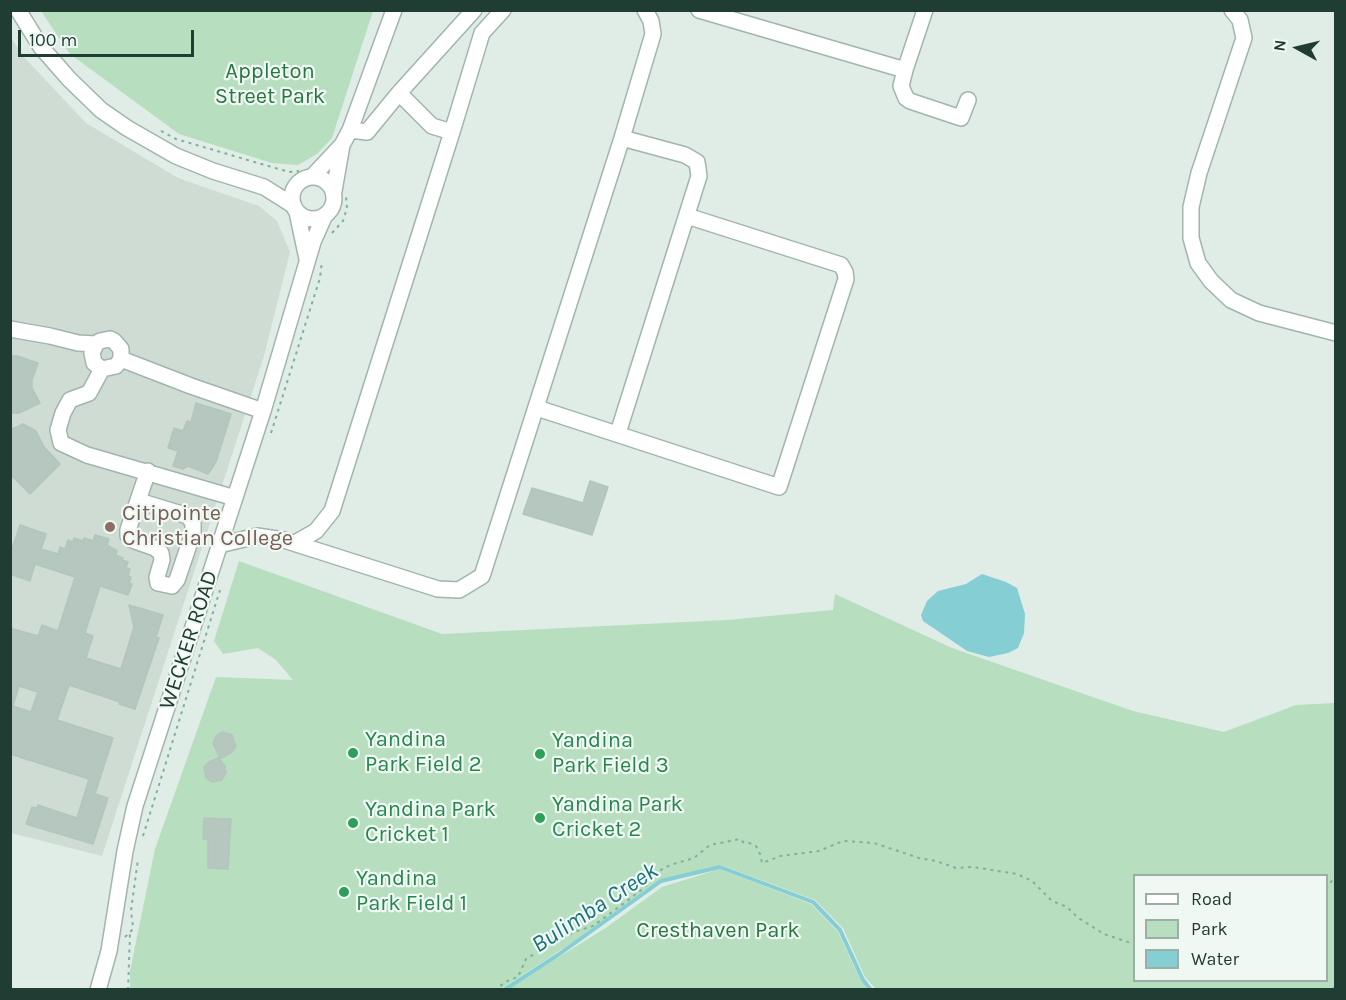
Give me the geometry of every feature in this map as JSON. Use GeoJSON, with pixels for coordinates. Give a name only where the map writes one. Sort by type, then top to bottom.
{"type":"FeatureCollection","features":[{"type":"Feature","properties":{"kind":"street"},"geometry":{"type":"LineString","coordinates":[[18,10],[41,46],[69,79],[101,110],[152,144],[213,171],[264,187],[310,219],[324,217]]}},
{"type":"Feature","properties":{"kind":"street","name":"WECKER ROAD"},"geometry":{"type":"LineString","coordinates":[[98,990],[109,951],[125,851],[135,806],[235,498],[307,259],[318,226],[333,206],[342,145],[350,130],[394,10]]}},
{"type":"Feature","properties":{"kind":"street"},"geometry":{"type":"LineString","coordinates":[[350,130],[367,132],[474,10]]}},
{"type":"Feature","properties":{"kind":"street"},"geometry":{"type":"LineString","coordinates":[[295,543],[316,531],[332,511],[482,33],[503,10]]}},
{"type":"Feature","properties":{"kind":"street"},"geometry":{"type":"LineString","coordinates":[[219,546],[257,536],[295,543],[438,589],[459,590],[482,576],[537,408],[653,34],[651,21],[645,10]]}},
{"type":"Feature","properties":{"kind":"street"},"geometry":{"type":"LineString","coordinates":[[699,10],[905,70]]}},
{"type":"Feature","properties":{"kind":"street"},"geometry":{"type":"LineString","coordinates":[[924,10],[901,86],[906,98],[961,118],[968,100]]}},
{"type":"Feature","properties":{"kind":"street"},"geometry":{"type":"LineString","coordinates":[[1236,15],[1244,38],[1199,172],[1191,207],[1191,238],[1198,263],[1211,282],[1231,300],[1259,313],[1335,333]]}},
{"type":"Feature","properties":{"kind":"street"},"geometry":{"type":"LineString","coordinates":[[399,93],[432,126],[452,132]]}},
{"type":"Feature","properties":{"kind":"street"},"geometry":{"type":"LineString","coordinates":[[618,434],[699,176],[697,162],[685,155],[622,138]]}},
{"type":"Feature","properties":{"kind":"street","name":"WECKER ROAD"},"geometry":{"type":"LineString","coordinates":[[307,259],[293,193],[342,145]]}},
{"type":"Feature","properties":{"kind":"street"},"geometry":{"type":"LineString","coordinates":[[264,187],[306,179],[325,180],[334,191]]}},
{"type":"Feature","properties":{"kind":"street"},"geometry":{"type":"LineString","coordinates":[[537,408],[779,487],[846,279],[841,265],[687,216]]}},
{"type":"Feature","properties":{"kind":"street"},"geometry":{"type":"LineString","coordinates":[[10,329],[78,343],[96,344]]}},
{"type":"Feature","properties":{"kind":"street"},"geometry":{"type":"LineString","coordinates":[[105,339],[114,341],[121,349],[121,359],[111,368],[102,369],[92,358],[96,344],[105,339]]}},
{"type":"Feature","properties":{"kind":"street"},"geometry":{"type":"LineString","coordinates":[[121,359],[262,411]]}},
{"type":"Feature","properties":{"kind":"street"},"geometry":{"type":"LineString","coordinates":[[102,369],[89,393],[70,400],[58,430],[61,443],[87,455],[235,498]]}},
{"type":"Feature","properties":{"kind":"street"},"geometry":{"type":"LineString","coordinates":[[139,501],[188,516],[193,523],[193,533],[177,580],[172,586],[158,583],[161,554],[155,548],[132,540],[128,536],[148,471]]}},
{"type":"Feature","properties":{"kind":"path"},"geometry":{"type":"LineString","coordinates":[[158,129],[176,139],[275,168]]}},
{"type":"Feature","properties":{"kind":"path"},"geometry":{"type":"LineString","coordinates":[[494,990],[508,980],[518,977],[526,959],[550,944],[593,926],[645,887],[657,872],[670,865],[694,858],[710,845],[740,839],[744,843],[756,846],[762,863],[781,856],[819,851],[843,841],[874,843],[956,868],[973,867],[1017,874],[1032,881],[1052,901],[1067,907],[1077,917],[1104,934],[1133,944]]}},
{"type":"Feature","properties":{"kind":"path"},"geometry":{"type":"LineString","coordinates":[[128,990],[130,932]]}},
{"type":"Feature","properties":{"kind":"shaded area","name":"Citipointe Christian College"},"geometry":{"type":"Polygon","coordinates":[[[10,36],[23,56],[86,123],[178,178],[259,206],[277,221],[290,252],[264,356],[102,856],[11,833],[10,36]]]}},
{"type":"Feature","properties":{"kind":"green space","name":"Appleton Street Park"},"geometry":{"type":"Polygon","coordinates":[[[41,11],[373,11],[332,138],[317,154],[298,165],[272,163],[179,134],[70,54],[41,11]]]}},
{"type":"Feature","properties":{"kind":"green space"},"geometry":{"type":"Polygon","coordinates":[[[239,561],[442,634],[727,620],[833,610],[835,594],[952,648],[1133,711],[1224,732],[1296,705],[1335,703],[1336,983],[1329,989],[876,989],[865,977],[843,928],[815,900],[721,865],[660,880],[576,940],[501,989],[130,990],[130,971],[155,849],[216,677],[293,680],[276,660],[258,648],[223,654],[214,641],[239,561]]]}},
{"type":"Feature","properties":{"kind":"green space","name":"Cresthaven Park"},"geometry":{"type":"Polygon","coordinates":[[[720,869],[811,904],[838,932],[861,981],[868,989],[508,989],[607,927],[662,887],[720,869]]]}},
{"type":"Feature","properties":{"kind":"water"},"geometry":{"type":"Polygon","coordinates":[[[982,574],[1017,588],[1025,614],[1024,633],[1018,648],[1008,653],[989,657],[967,651],[923,621],[921,615],[927,601],[938,591],[966,584],[982,574]]]}},
{"type":"Feature","properties":{"kind":"building"},"geometry":{"type":"Polygon","coordinates":[[[10,356],[38,363],[32,380],[32,388],[40,403],[19,413],[10,413],[10,356]]]}},
{"type":"Feature","properties":{"kind":"building"},"geometry":{"type":"Polygon","coordinates":[[[196,403],[231,414],[216,462],[208,474],[188,466],[183,469],[173,466],[178,451],[168,448],[174,428],[183,431],[187,421],[191,422],[196,403]]]}},
{"type":"Feature","properties":{"kind":"building"},"geometry":{"type":"Polygon","coordinates":[[[23,424],[36,431],[44,447],[60,464],[30,494],[10,474],[10,430],[23,424]]]}},
{"type":"Feature","properties":{"kind":"building"},"geometry":{"type":"Polygon","coordinates":[[[590,481],[608,487],[592,535],[523,514],[532,488],[583,503],[590,481]]]}},
{"type":"Feature","properties":{"kind":"building"},"geometry":{"type":"Polygon","coordinates":[[[20,525],[46,534],[41,549],[58,554],[60,547],[65,549],[68,540],[73,542],[74,538],[83,541],[84,538],[93,541],[95,535],[109,539],[107,545],[117,551],[116,555],[123,558],[122,560],[128,562],[126,568],[130,569],[128,576],[131,577],[129,583],[132,584],[128,595],[100,586],[85,633],[93,636],[86,658],[121,669],[134,627],[129,605],[163,615],[156,637],[159,638],[135,709],[69,685],[57,720],[113,738],[95,794],[108,798],[93,844],[26,824],[32,807],[37,808],[38,805],[77,818],[89,779],[10,754],[10,628],[38,636],[42,625],[58,631],[75,577],[35,564],[30,581],[10,574],[10,555],[20,525]],[[19,686],[13,706],[31,712],[38,692],[19,686]]]}},
{"type":"Feature","properties":{"kind":"building"},"geometry":{"type":"Polygon","coordinates":[[[222,732],[232,735],[236,746],[232,752],[220,759],[213,743],[216,736],[222,732]]]}},
{"type":"Feature","properties":{"kind":"building"},"geometry":{"type":"Polygon","coordinates":[[[218,758],[225,766],[226,773],[222,780],[212,782],[206,778],[204,767],[218,758]]]}},
{"type":"Feature","properties":{"kind":"building"},"geometry":{"type":"Polygon","coordinates":[[[204,818],[231,819],[228,869],[208,868],[208,839],[203,839],[204,818]]]}},
{"type":"Feature","properties":{"kind":"waterway","name":"Bulimba Creek"},"geometry":{"type":"LineString","coordinates":[[504,990],[558,955],[661,881],[720,867],[813,902],[840,930],[863,980],[871,990]]}},
{"type":"Feature","properties":{"kind":"waterway","name":"Bulimba Creek"},"geometry":{"type":"LineString","coordinates":[[1332,990],[1336,986]]}},
{"type":"Feature","properties":{"kind":"place","name":"Citipointe Christian College"},"geometry":{"type":"Point","coordinates":[110,527]}},
{"type":"Feature","properties":{"kind":"place","name":"Yandina Park Field 2"},"geometry":{"type":"Point","coordinates":[353,753]}},
{"type":"Feature","properties":{"kind":"place","name":"Yandina Park Field 3"},"geometry":{"type":"Point","coordinates":[540,754]}},
{"type":"Feature","properties":{"kind":"place","name":"Yandina Park Cricket 2"},"geometry":{"type":"Point","coordinates":[540,818]}},
{"type":"Feature","properties":{"kind":"place","name":"Yandina Park Cricket 1"},"geometry":{"type":"Point","coordinates":[353,823]}},
{"type":"Feature","properties":{"kind":"place","name":"Yandina Park Field 1"},"geometry":{"type":"Point","coordinates":[344,892]}}]}
